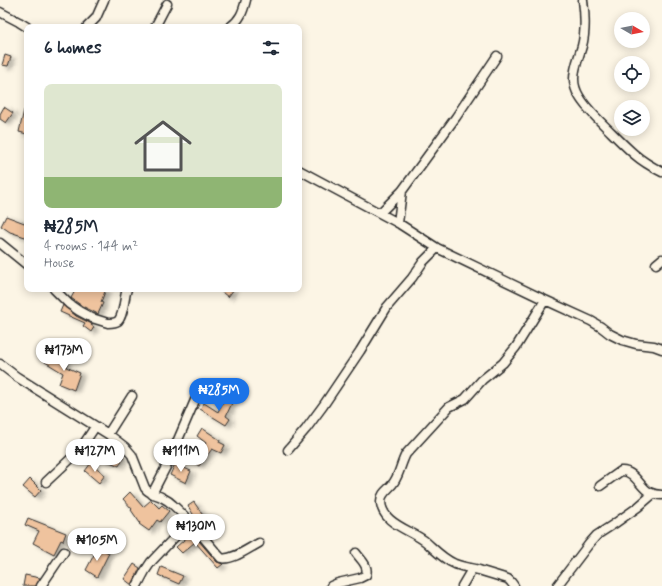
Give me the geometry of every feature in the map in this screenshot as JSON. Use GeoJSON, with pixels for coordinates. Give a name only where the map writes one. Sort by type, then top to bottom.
{"type":"FeatureCollection","features":[{"type":"Feature","properties":{"kind":"street"},"geometry":{"type":"LineString","coordinates":[[90,24],[96,18],[104,0]]}},
{"type":"Feature","properties":{"kind":"street"},"geometry":{"type":"LineString","coordinates":[[234,24],[240,18],[246,0]]}},
{"type":"Feature","properties":{"kind":"street"},"geometry":{"type":"LineString","coordinates":[[583,0],[585,26],[582,44],[576,62],[574,79],[575,88],[578,95],[595,117],[634,154],[662,172]]}},
{"type":"Feature","properties":{"kind":"street"},"geometry":{"type":"LineString","coordinates":[[157,24],[167,4]]}},
{"type":"Feature","properties":{"kind":"street"},"geometry":{"type":"LineString","coordinates":[[0,12],[24,25]]}},
{"type":"Feature","properties":{"kind":"street"},"geometry":{"type":"LineString","coordinates":[[380,214],[402,191],[456,117],[497,56]]}},
{"type":"Feature","properties":{"kind":"street"},"geometry":{"type":"LineString","coordinates":[[302,172],[398,223],[437,248],[591,321],[622,340],[662,349]]}},
{"type":"Feature","properties":{"kind":"street"},"geometry":{"type":"LineString","coordinates":[[398,223],[402,191]]}},
{"type":"Feature","properties":{"kind":"street"},"geometry":{"type":"LineString","coordinates":[[0,243],[24,263]]}},
{"type":"Feature","properties":{"kind":"street"},"geometry":{"type":"LineString","coordinates":[[288,450],[327,401],[387,307],[412,278],[423,262],[437,248]]}},
{"type":"Feature","properties":{"kind":"street"},"geometry":{"type":"LineString","coordinates":[[57,292],[86,316],[111,323],[117,321],[121,315],[126,292]]}},
{"type":"Feature","properties":{"kind":"street"},"geometry":{"type":"LineString","coordinates":[[514,586],[508,579],[455,564],[440,555],[426,542],[393,522],[382,509],[380,499],[382,494],[393,484],[398,476],[406,454],[449,407],[465,399],[482,380],[503,363],[516,347],[545,300]]}},
{"type":"Feature","properties":{"kind":"street"},"geometry":{"type":"LineString","coordinates":[[0,364],[17,377],[108,434],[125,447],[132,455],[147,491],[164,498],[190,521],[221,558],[231,558],[259,543]]}},
{"type":"Feature","properties":{"kind":"street"},"geometry":{"type":"LineString","coordinates":[[152,494],[168,463],[199,391]]}},
{"type":"Feature","properties":{"kind":"street"},"geometry":{"type":"LineString","coordinates":[[108,434],[132,396]]}},
{"type":"Feature","properties":{"kind":"street"},"geometry":{"type":"LineString","coordinates":[[46,482],[79,451],[95,427]]}},
{"type":"Feature","properties":{"kind":"street"},"geometry":{"type":"LineString","coordinates":[[600,486],[622,472],[627,472],[647,491],[653,494],[662,495]]}},
{"type":"Feature","properties":{"kind":"street"},"geometry":{"type":"LineString","coordinates":[[557,586],[597,535],[638,507],[653,494]]}},
{"type":"Feature","properties":{"kind":"street"},"geometry":{"type":"LineString","coordinates":[[137,586],[151,562],[190,521]]}},
{"type":"Feature","properties":{"kind":"street"},"geometry":{"type":"LineString","coordinates":[[41,586],[64,552]]}},
{"type":"Feature","properties":{"kind":"street"},"geometry":{"type":"LineString","coordinates":[[331,586],[366,575],[367,570],[356,553]]}},
{"type":"Feature","properties":{"kind":"street"},"geometry":{"type":"LineString","coordinates":[[462,586],[472,568]]}},
{"type":"Feature","properties":{"kind":"building"},"geometry":{"type":"Polygon","coordinates":[[[5,55],[11,57],[8,66],[2,65],[5,55]]]}},
{"type":"Feature","properties":{"kind":"building"},"geometry":{"type":"Polygon","coordinates":[[[4,107],[13,113],[6,123],[0,119],[0,114],[4,107]]]}},
{"type":"Feature","properties":{"kind":"building"},"geometry":{"type":"Polygon","coordinates":[[[24,110],[24,133],[19,132],[24,110]]]}},
{"type":"Feature","properties":{"kind":"building"},"geometry":{"type":"Polygon","coordinates":[[[6,216],[24,223],[24,237],[10,232],[1,226],[6,216]]]}},
{"type":"Feature","properties":{"kind":"building"},"geometry":{"type":"Polygon","coordinates":[[[74,292],[105,292],[101,302],[103,303],[98,314],[82,306],[71,298],[74,292]]]}},
{"type":"Feature","properties":{"kind":"building"},"geometry":{"type":"Polygon","coordinates":[[[222,292],[232,292],[228,297],[222,292]]]}},
{"type":"Feature","properties":{"kind":"building"},"geometry":{"type":"Polygon","coordinates":[[[63,305],[76,316],[92,324],[91,325],[94,327],[91,332],[83,326],[85,323],[60,312],[63,305]]]}},
{"type":"Feature","properties":{"kind":"building"},"geometry":{"type":"Polygon","coordinates":[[[50,353],[68,363],[66,367],[80,373],[74,390],[59,384],[63,373],[45,362],[50,353]]]}},
{"type":"Feature","properties":{"kind":"building"},"geometry":{"type":"Polygon","coordinates":[[[224,399],[232,403],[226,416],[230,419],[226,425],[200,409],[204,403],[218,412],[224,399]]]}},
{"type":"Feature","properties":{"kind":"building"},"geometry":{"type":"Polygon","coordinates":[[[202,428],[225,445],[221,453],[212,449],[199,466],[193,462],[206,443],[197,436],[202,428]]]}},
{"type":"Feature","properties":{"kind":"building"},"geometry":{"type":"Polygon","coordinates":[[[105,448],[124,457],[119,466],[101,458],[105,448]]]}},
{"type":"Feature","properties":{"kind":"building"},"geometry":{"type":"Polygon","coordinates":[[[91,463],[105,475],[99,483],[85,471],[91,463]]]}},
{"type":"Feature","properties":{"kind":"building"},"geometry":{"type":"Polygon","coordinates":[[[175,464],[191,471],[186,483],[170,475],[175,464]]]}},
{"type":"Feature","properties":{"kind":"building"},"geometry":{"type":"Polygon","coordinates":[[[30,479],[41,490],[35,497],[23,487],[30,479]]]}},
{"type":"Feature","properties":{"kind":"building"},"geometry":{"type":"Polygon","coordinates":[[[130,492],[143,507],[151,500],[159,508],[162,505],[169,511],[160,522],[157,520],[149,531],[139,524],[140,523],[131,510],[132,509],[123,499],[130,492]]]}},
{"type":"Feature","properties":{"kind":"building"},"geometry":{"type":"Polygon","coordinates":[[[194,502],[206,520],[199,524],[188,506],[194,502]]]}},
{"type":"Feature","properties":{"kind":"building"},"geometry":{"type":"Polygon","coordinates":[[[28,518],[66,533],[63,541],[61,540],[54,554],[33,543],[39,531],[25,525],[28,518]]]}},
{"type":"Feature","properties":{"kind":"building"},"geometry":{"type":"Polygon","coordinates":[[[192,533],[217,562],[223,564],[218,568],[195,542],[182,553],[176,547],[192,533]]]}},
{"type":"Feature","properties":{"kind":"building"},"geometry":{"type":"Polygon","coordinates":[[[98,547],[109,553],[97,577],[86,570],[98,547]]]}},
{"type":"Feature","properties":{"kind":"building"},"geometry":{"type":"Polygon","coordinates":[[[134,564],[140,568],[132,585],[124,579],[134,564]]]}},
{"type":"Feature","properties":{"kind":"building"},"geometry":{"type":"Polygon","coordinates":[[[161,567],[183,576],[179,584],[158,575],[161,567]]]}},
{"type":"Feature","properties":{"kind":"building"},"geometry":{"type":"Polygon","coordinates":[[[25,575],[40,578],[36,586],[23,586],[25,575]]]}}]}
